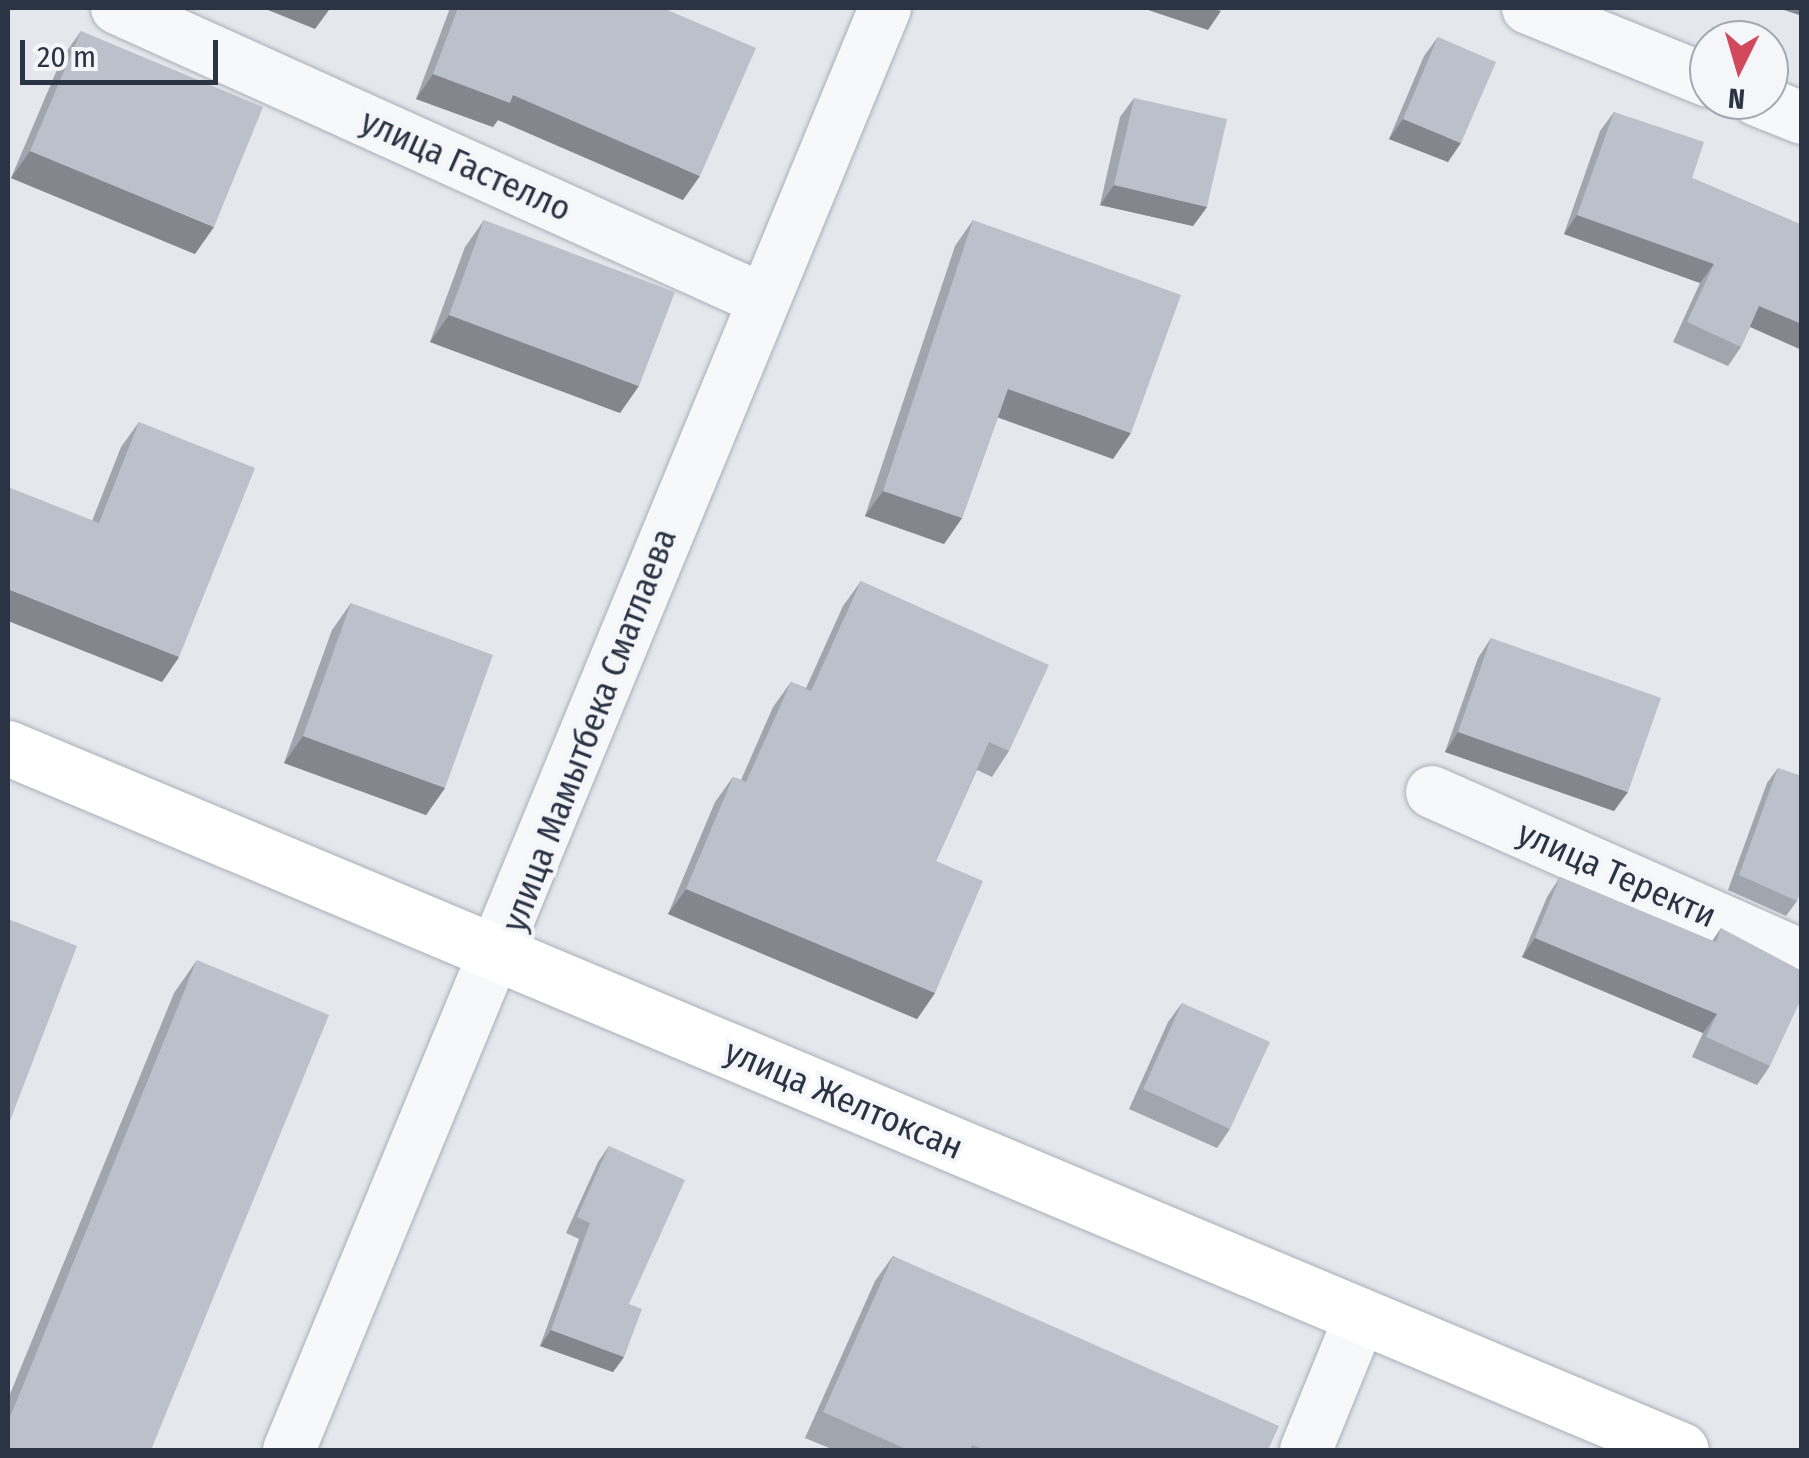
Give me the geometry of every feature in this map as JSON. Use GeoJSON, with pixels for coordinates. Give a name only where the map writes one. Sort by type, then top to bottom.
{"type":"FeatureCollection","features":[{"type":"Feature","properties":{"kind":"street","name":"улица Гастелло"},"geometry":{"type":"LineString","coordinates":[[117,8],[760,298]]}},
{"type":"Feature","properties":{"kind":"street","name":"улица Мамытбека Сматлаева"},"geometry":{"type":"LineString","coordinates":[[289,1450],[501,954],[760,298],[886,8]]}},
{"type":"Feature","properties":{"kind":"street"},"geometry":{"type":"LineString","coordinates":[[1528,8],[1689,73]]}},
{"type":"Feature","properties":{"kind":"street","name":"улица Желтоксан"},"geometry":{"type":"LineString","coordinates":[[8,748],[1680,1450]]}},
{"type":"Feature","properties":{"kind":"street","name":"улица Теректи"},"geometry":{"type":"LineString","coordinates":[[1432,792],[1802,956]]}},
{"type":"Feature","properties":{"kind":"street"},"geometry":{"type":"LineString","coordinates":[[1306,1450],[1360,1318]]}},
{"type":"Feature","properties":{"kind":"building"},"geometry":{"type":"Polygon","coordinates":[[[458,8],[663,8],[756,48],[700,176],[513,95],[510,103],[433,74],[458,8]]]}},
{"type":"Feature","properties":{"kind":"building"},"geometry":{"type":"Polygon","coordinates":[[[81,31],[263,107],[214,227],[30,151],[81,31]]]}},
{"type":"Feature","properties":{"kind":"building"},"geometry":{"type":"Polygon","coordinates":[[[1438,37],[1496,62],[1461,143],[1403,119],[1438,37]]]}},
{"type":"Feature","properties":{"kind":"building"},"geometry":{"type":"Polygon","coordinates":[[[1134,98],[1227,119],[1207,207],[1114,185],[1134,98]]]}},
{"type":"Feature","properties":{"kind":"building"},"geometry":{"type":"Polygon","coordinates":[[[1614,112],[1704,142],[1692,178],[1802,225],[1802,324],[1759,306],[1741,347],[1687,322],[1714,264],[1577,215],[1614,112]]]}},
{"type":"Feature","properties":{"kind":"building"},"geometry":{"type":"Polygon","coordinates":[[[484,220],[675,292],[639,386],[449,315],[484,220]]]}},
{"type":"Feature","properties":{"kind":"building"},"geometry":{"type":"Polygon","coordinates":[[[973,220],[1181,295],[1131,433],[1008,389],[962,518],[883,491],[973,220]]]}},
{"type":"Feature","properties":{"kind":"building"},"geometry":{"type":"Polygon","coordinates":[[[139,422],[255,468],[179,657],[8,589],[8,487],[99,523],[139,422]]]}},
{"type":"Feature","properties":{"kind":"building"},"geometry":{"type":"Polygon","coordinates":[[[861,581],[1049,665],[1009,751],[989,742],[936,861],[983,881],[935,993],[686,889],[733,777],[746,782],[791,682],[811,691],[861,581]]]}},
{"type":"Feature","properties":{"kind":"building"},"geometry":{"type":"Polygon","coordinates":[[[351,603],[493,655],[445,788],[303,736],[351,603]]]}},
{"type":"Feature","properties":{"kind":"building"},"geometry":{"type":"Polygon","coordinates":[[[1491,638],[1661,698],[1628,792],[1458,732],[1491,638]]]}},
{"type":"Feature","properties":{"kind":"building"},"geometry":{"type":"Polygon","coordinates":[[[1778,768],[1802,776],[1802,888],[1797,901],[1739,875],[1778,768]]]}},
{"type":"Feature","properties":{"kind":"building"},"geometry":{"type":"Polygon","coordinates":[[[1560,877],[1716,942],[1721,928],[1802,971],[1802,997],[1770,1066],[1706,1037],[1717,1014],[1535,938],[1560,877]]]}},
{"type":"Feature","properties":{"kind":"building"},"geometry":{"type":"Polygon","coordinates":[[[8,919],[77,946],[8,1126],[8,919]]]}},
{"type":"Feature","properties":{"kind":"building"},"geometry":{"type":"Polygon","coordinates":[[[197,960],[329,1015],[151,1450],[8,1450],[8,1422],[197,960]]]}},
{"type":"Feature","properties":{"kind":"building"},"geometry":{"type":"Polygon","coordinates":[[[1182,1003],[1270,1042],[1230,1129],[1143,1089],[1182,1003]]]}},
{"type":"Feature","properties":{"kind":"building"},"geometry":{"type":"Polygon","coordinates":[[[609,1146],[685,1180],[629,1304],[642,1309],[624,1357],[551,1330],[590,1223],[577,1217],[609,1146]]]}},
{"type":"Feature","properties":{"kind":"building"},"geometry":{"type":"Polygon","coordinates":[[[893,1256],[1279,1426],[1268,1450],[986,1450],[972,1445],[970,1450],[908,1450],[823,1412],[893,1256]]]}}]}
